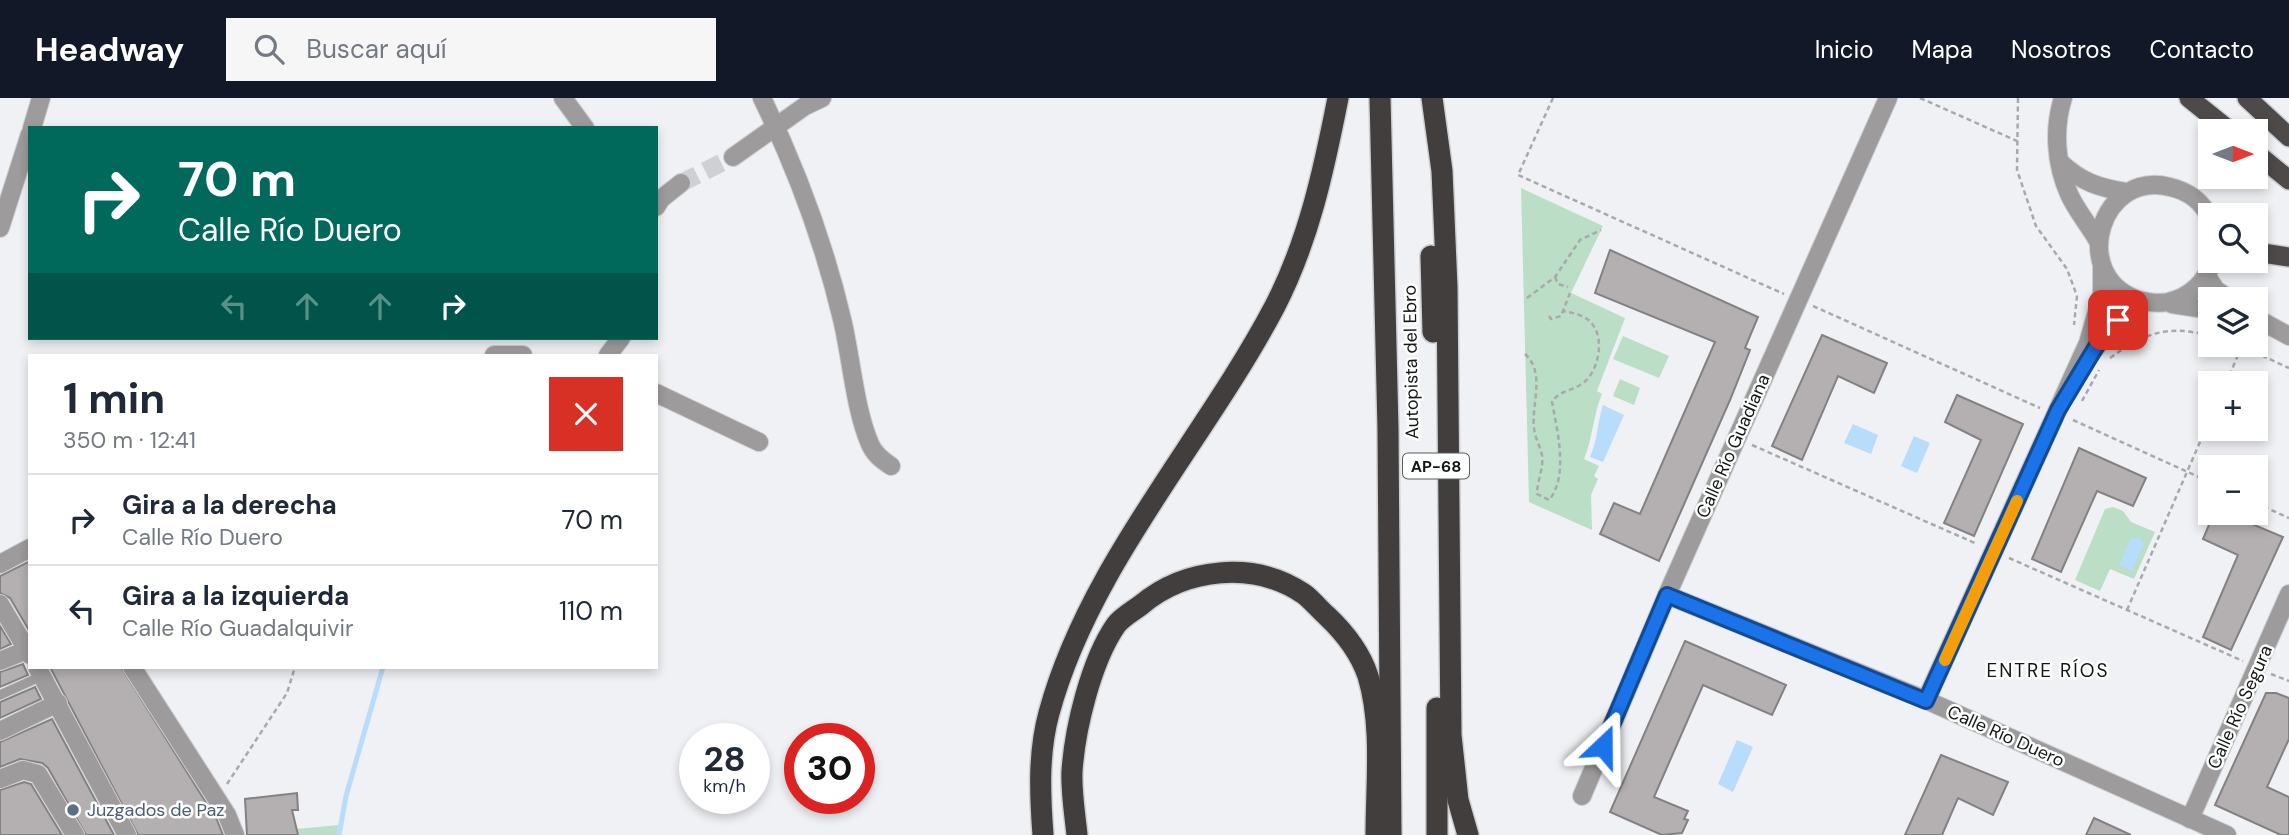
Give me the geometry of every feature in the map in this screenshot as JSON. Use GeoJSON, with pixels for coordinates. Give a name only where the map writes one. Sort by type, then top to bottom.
{"type":"FeatureCollection","features":[{"type":"Feature","properties":{"kind":"highway"},"geometry":{"type":"LineString","coordinates":[[1043,835],[1040,782],[1048,716],[1070,649],[1123,552],[1276,305],[1318,201],[1338,98]]}},
{"type":"Feature","properties":{"kind":"highway","name":"Autopista del Ebro"},"geometry":{"type":"LineString","coordinates":[[1380,98],[1388,415],[1391,835]]}},
{"type":"Feature","properties":{"kind":"highway","name":"Autopista del Ebro"},"geometry":{"type":"LineString","coordinates":[[1427,98],[1434,365],[1437,835]]}},
{"type":"Feature","properties":{"kind":"highway"},"geometry":{"type":"LineString","coordinates":[[1432,98],[1442,171],[1447,274],[1451,735],[1458,800],[1468,835]]}},
{"type":"Feature","properties":{"kind":"highway"},"geometry":{"type":"LineString","coordinates":[[2189,98],[2215,119]]}},
{"type":"Feature","properties":{"kind":"highway"},"geometry":{"type":"LineString","coordinates":[[2247,98],[2289,137]]}},
{"type":"Feature","properties":{"kind":"highway"},"geometry":{"type":"LineString","coordinates":[[2268,163],[2289,180]]}},
{"type":"Feature","properties":{"kind":"highway"},"geometry":{"type":"LineString","coordinates":[[2268,254],[2289,257]]}},
{"type":"Feature","properties":{"kind":"highway"},"geometry":{"type":"LineString","coordinates":[[1077,835],[1072,772],[1082,716],[1096,665],[1117,624],[1159,589],[1195,576],[1231,571],[1266,578],[1303,593],[1339,628],[1357,651],[1368,676],[1375,707],[1376,835]]}},
{"type":"Feature","properties":{"kind":"street"},"geometry":{"type":"LineString","coordinates":[[33,126],[41,98]]}},
{"type":"Feature","properties":{"kind":"street"},"geometry":{"type":"LineString","coordinates":[[563,98],[584,126]]}},
{"type":"Feature","properties":{"kind":"street"},"geometry":{"type":"LineString","coordinates":[[762,98],[834,285],[852,362],[863,426],[870,446],[891,466]]}},
{"type":"Feature","properties":{"kind":"street"},"geometry":{"type":"LineString","coordinates":[[733,158],[805,106],[822,98]]}},
{"type":"Feature","properties":{"kind":"street","name":"Calle Río Guadiana"},"geometry":{"type":"LineString","coordinates":[[1582,796],[1667,595],[1888,98]]}},
{"type":"Feature","properties":{"kind":"street"},"geometry":{"type":"LineString","coordinates":[[2063,98],[2056,134],[2060,162],[2070,196],[2098,241]]}},
{"type":"Feature","properties":{"kind":"street"},"geometry":{"type":"LineString","coordinates":[[0,228],[28,140]]}},
{"type":"Feature","properties":{"kind":"street"},"geometry":{"type":"LineString","coordinates":[[2060,162],[2075,176],[2090,184],[2126,192],[2161,184],[2181,189],[2199,203]]}},
{"type":"Feature","properties":{"kind":"street"},"geometry":{"type":"LineString","coordinates":[[658,205],[681,183]]}},
{"type":"Feature","properties":{"kind":"street"},"geometry":{"type":"LineString","coordinates":[[1926,701],[1994,552],[2051,409],[2097,317],[2102,294],[2099,227],[2109,209],[2126,192]]}},
{"type":"Feature","properties":{"kind":"street"},"geometry":{"type":"LineString","coordinates":[[2102,267],[2113,284],[2128,296],[2146,302],[2198,308]]}},
{"type":"Feature","properties":{"kind":"street"},"geometry":{"type":"LineString","coordinates":[[2165,303],[2189,295],[2205,273]]}},
{"type":"Feature","properties":{"kind":"street"},"geometry":{"type":"LineString","coordinates":[[2051,409],[2100,340],[2118,320],[2146,302]]}},
{"type":"Feature","properties":{"kind":"street"},"geometry":{"type":"LineString","coordinates":[[2268,326],[2289,336]]}},
{"type":"Feature","properties":{"kind":"street"},"geometry":{"type":"LineString","coordinates":[[609,354],[619,340]]}},
{"type":"Feature","properties":{"kind":"street"},"geometry":{"type":"LineString","coordinates":[[658,394],[759,442]]}},
{"type":"Feature","properties":{"kind":"street"},"geometry":{"type":"LineString","coordinates":[[0,564],[28,549]]}},
{"type":"Feature","properties":{"kind":"street","name":"Calle Río Segura"},"geometry":{"type":"LineString","coordinates":[[2190,819],[2289,594]]}},
{"type":"Feature","properties":{"kind":"street","name":"Calle Río Duero"},"geometry":{"type":"LineString","coordinates":[[1667,595],[1926,701],[2227,835]]}},
{"type":"Feature","properties":{"kind":"street"},"geometry":{"type":"LineString","coordinates":[[0,661],[28,653],[2,611]]}},
{"type":"Feature","properties":{"kind":"street"},"geometry":{"type":"LineString","coordinates":[[133,669],[219,803],[235,835]]}},
{"type":"Feature","properties":{"kind":"street"},"geometry":{"type":"LineString","coordinates":[[39,671],[127,835]]}},
{"type":"Feature","properties":{"kind":"street"},"geometry":{"type":"LineString","coordinates":[[0,731],[58,704]]}},
{"type":"Feature","properties":{"kind":"street"},"geometry":{"type":"LineString","coordinates":[[0,779],[23,770],[38,774],[75,835]]}},
{"type":"Feature","properties":{"kind":"lane"},"geometry":{"type":"LineString","coordinates":[[0,695],[39,671]]}},
{"type":"Feature","properties":{"kind":"path"},"geometry":{"type":"LineString","coordinates":[[1553,98],[1518,175],[1787,295],[1791,285],[1816,297],[1812,306],[2051,409],[2074,416],[2072,420],[2198,477]]}},
{"type":"Feature","properties":{"kind":"path"},"geometry":{"type":"LineString","coordinates":[[1920,98],[2017,141]]}},
{"type":"Feature","properties":{"kind":"path"},"geometry":{"type":"LineString","coordinates":[[2018,98],[2017,170],[2036,226],[2067,269],[2077,296],[2074,333]]}},
{"type":"Feature","properties":{"kind":"path"},"geometry":{"type":"LineString","coordinates":[[1527,298],[1555,277],[1580,240],[1601,230]]}},
{"type":"Feature","properties":{"kind":"path"},"geometry":{"type":"LineString","coordinates":[[1555,277],[1558,284],[1568,287]]}},
{"type":"Feature","properties":{"kind":"path"},"geometry":{"type":"LineString","coordinates":[[1549,316],[1550,319],[1562,316],[1570,293]]}},
{"type":"Feature","properties":{"kind":"path"},"geometry":{"type":"LineString","coordinates":[[1525,354],[1534,365],[1537,406],[1534,429],[1542,454],[1537,494],[1549,500],[1554,495],[1560,467],[1552,402],[1557,395],[1580,386],[1588,378],[1599,348],[1594,325],[1585,318],[1563,311]]}},
{"type":"Feature","properties":{"kind":"path"},"geometry":{"type":"LineString","coordinates":[[2079,406],[2102,364],[2140,337],[2184,329],[2198,333]]}},
{"type":"Feature","properties":{"kind":"path"},"geometry":{"type":"LineString","coordinates":[[2266,357],[2289,368]]}},
{"type":"Feature","properties":{"kind":"path"},"geometry":{"type":"LineString","coordinates":[[1736,438],[2289,681]]}},
{"type":"Feature","properties":{"kind":"path"},"geometry":{"type":"LineString","coordinates":[[2127,610],[2200,441]]}},
{"type":"Feature","properties":{"kind":"path"},"geometry":{"type":"LineString","coordinates":[[2268,508],[2289,518]]}},
{"type":"Feature","properties":{"kind":"path"},"geometry":{"type":"LineString","coordinates":[[219,803],[230,777],[287,693],[294,669]]}},
{"type":"Feature","properties":{"kind":"green space"},"geometry":{"type":"Polygon","coordinates":[[[1521,188],[1603,226],[1571,293],[1625,318],[1597,391],[1602,394],[1584,459],[1599,466],[1594,476],[1598,479],[1591,495],[1592,530],[1529,502],[1521,188]]]}},
{"type":"Feature","properties":{"kind":"green space"},"geometry":{"type":"Polygon","coordinates":[[[1623,336],[1669,356],[1659,378],[1613,359],[1623,336]]]}},
{"type":"Feature","properties":{"kind":"green space"},"geometry":{"type":"Polygon","coordinates":[[[1620,379],[1640,388],[1634,405],[1613,396],[1620,379]]]}},
{"type":"Feature","properties":{"kind":"green space"},"geometry":{"type":"Polygon","coordinates":[[[2113,507],[2123,511],[2131,522],[2155,532],[2134,579],[2110,569],[2100,591],[2075,580],[2105,509],[2113,507]]]}},
{"type":"Feature","properties":{"kind":"green space"},"geometry":{"type":"Polygon","coordinates":[[[339,825],[337,835],[298,835],[296,829],[339,825]]]}},
{"type":"Feature","properties":{"kind":"water"},"geometry":{"type":"Polygon","coordinates":[[[1603,405],[1624,415],[1603,462],[1590,457],[1603,405]]]}},
{"type":"Feature","properties":{"kind":"water"},"geometry":{"type":"Polygon","coordinates":[[[1853,424],[1878,435],[1871,454],[1844,443],[1853,424]]]}},
{"type":"Feature","properties":{"kind":"water"},"geometry":{"type":"Polygon","coordinates":[[[1914,436],[1930,443],[1917,473],[1901,466],[1914,436]]]}},
{"type":"Feature","properties":{"kind":"water"},"geometry":{"type":"Polygon","coordinates":[[[2139,537],[2144,544],[2132,571],[2119,565],[2131,538],[2139,537]]]}},
{"type":"Feature","properties":{"kind":"water"},"geometry":{"type":"Polygon","coordinates":[[[1737,740],[1753,747],[1733,792],[1718,784],[1737,740]]]}},
{"type":"Feature","properties":{"kind":"building"},"geometry":{"type":"Polygon","coordinates":[[[1610,250],[1758,317],[1745,348],[1750,350],[1730,400],[1659,561],[1600,534],[1614,503],[1640,514],[1715,342],[1595,293],[1610,250]]]}},
{"type":"Feature","properties":{"kind":"building"},"geometry":{"type":"Polygon","coordinates":[[[1822,335],[1887,363],[1874,393],[1838,376],[1802,460],[1772,446],[1822,335]]]}},
{"type":"Feature","properties":{"kind":"building"},"geometry":{"type":"Polygon","coordinates":[[[1957,395],[2023,424],[1974,536],[1944,523],[1981,440],[1945,422],[1957,395]]]}},
{"type":"Feature","properties":{"kind":"building"},"geometry":{"type":"Polygon","coordinates":[[[2079,448],[2146,478],[2133,506],[2097,491],[2061,572],[2032,559],[2079,448]]]}},
{"type":"Feature","properties":{"kind":"building"},"geometry":{"type":"Polygon","coordinates":[[[2209,525],[2254,525],[2283,537],[2231,650],[2203,637],[2238,555],[2203,539],[2209,525]]]}},
{"type":"Feature","properties":{"kind":"building"},"geometry":{"type":"Polygon","coordinates":[[[28,562],[28,629],[10,598],[0,593],[0,576],[28,562]]]}},
{"type":"Feature","properties":{"kind":"building"},"geometry":{"type":"Polygon","coordinates":[[[0,626],[11,644],[0,649],[0,626]]]}},
{"type":"Feature","properties":{"kind":"building"},"geometry":{"type":"Polygon","coordinates":[[[1685,641],[1786,685],[1772,715],[1703,685],[1654,797],[1688,811],[1684,819],[1688,820],[1682,833],[1662,835],[1610,812],[1685,641]]]}},
{"type":"Feature","properties":{"kind":"building"},"geometry":{"type":"Polygon","coordinates":[[[23,664],[28,675],[0,687],[0,672],[23,664]]]}},
{"type":"Feature","properties":{"kind":"building"},"geometry":{"type":"Polygon","coordinates":[[[51,669],[122,669],[217,820],[223,835],[138,835],[51,669]]]}},
{"type":"Feature","properties":{"kind":"building"},"geometry":{"type":"Polygon","coordinates":[[[35,687],[41,699],[0,718],[0,702],[35,687]]]}},
{"type":"Feature","properties":{"kind":"building"},"geometry":{"type":"Polygon","coordinates":[[[2266,693],[2276,693],[2289,698],[2289,739],[2267,787],[2289,797],[2289,835],[2281,835],[2215,805],[2266,693]]]}},
{"type":"Feature","properties":{"kind":"building"},"geometry":{"type":"Polygon","coordinates":[[[52,719],[114,835],[86,835],[48,768],[42,763],[20,759],[0,767],[0,742],[52,719]]]}},
{"type":"Feature","properties":{"kind":"building"},"geometry":{"type":"Polygon","coordinates":[[[1941,755],[2008,782],[1993,815],[1958,798],[1942,835],[1905,835],[1941,755]]]}},
{"type":"Feature","properties":{"kind":"building"},"geometry":{"type":"Polygon","coordinates":[[[24,782],[31,784],[62,835],[0,835],[0,790],[24,782]]]}},
{"type":"Feature","properties":{"kind":"building"},"geometry":{"type":"Polygon","coordinates":[[[297,793],[298,810],[292,810],[298,835],[247,835],[245,799],[297,793]]]}},
{"type":"Feature","properties":{"kind":"building"},"geometry":{"type":"Polygon","coordinates":[[[2094,818],[2131,835],[2086,835],[2094,818]]]}},
{"type":"Feature","properties":{"kind":"waterway"},"geometry":{"type":"LineString","coordinates":[[339,835],[346,796],[382,669]]}},
{"type":"Feature","properties":{"kind":"tunnel"},"geometry":{"type":"LineString","coordinates":[[681,183],[733,157]]}},
{"type":"Feature","properties":{"kind":"slow traffic"},"geometry":{"type":"LineString","coordinates":[[1945,660],[2017,501]]}},
{"type":"Feature","properties":{"kind":"place","name":"Juzgados de Paz"},"geometry":{"type":"Point","coordinates":[73,810]}},
{"type":"Feature","properties":{"kind":"district","name":"ENTRE RÍOS"},"geometry":{"type":"Point","coordinates":[2048,670]}},
{"type":"Feature","properties":{"kind":"route"},"geometry":{"type":"LineString","coordinates":[[1603,746],[1667,595],[1926,701],[2058,410],[2086,361],[2118,320]]}}]}
